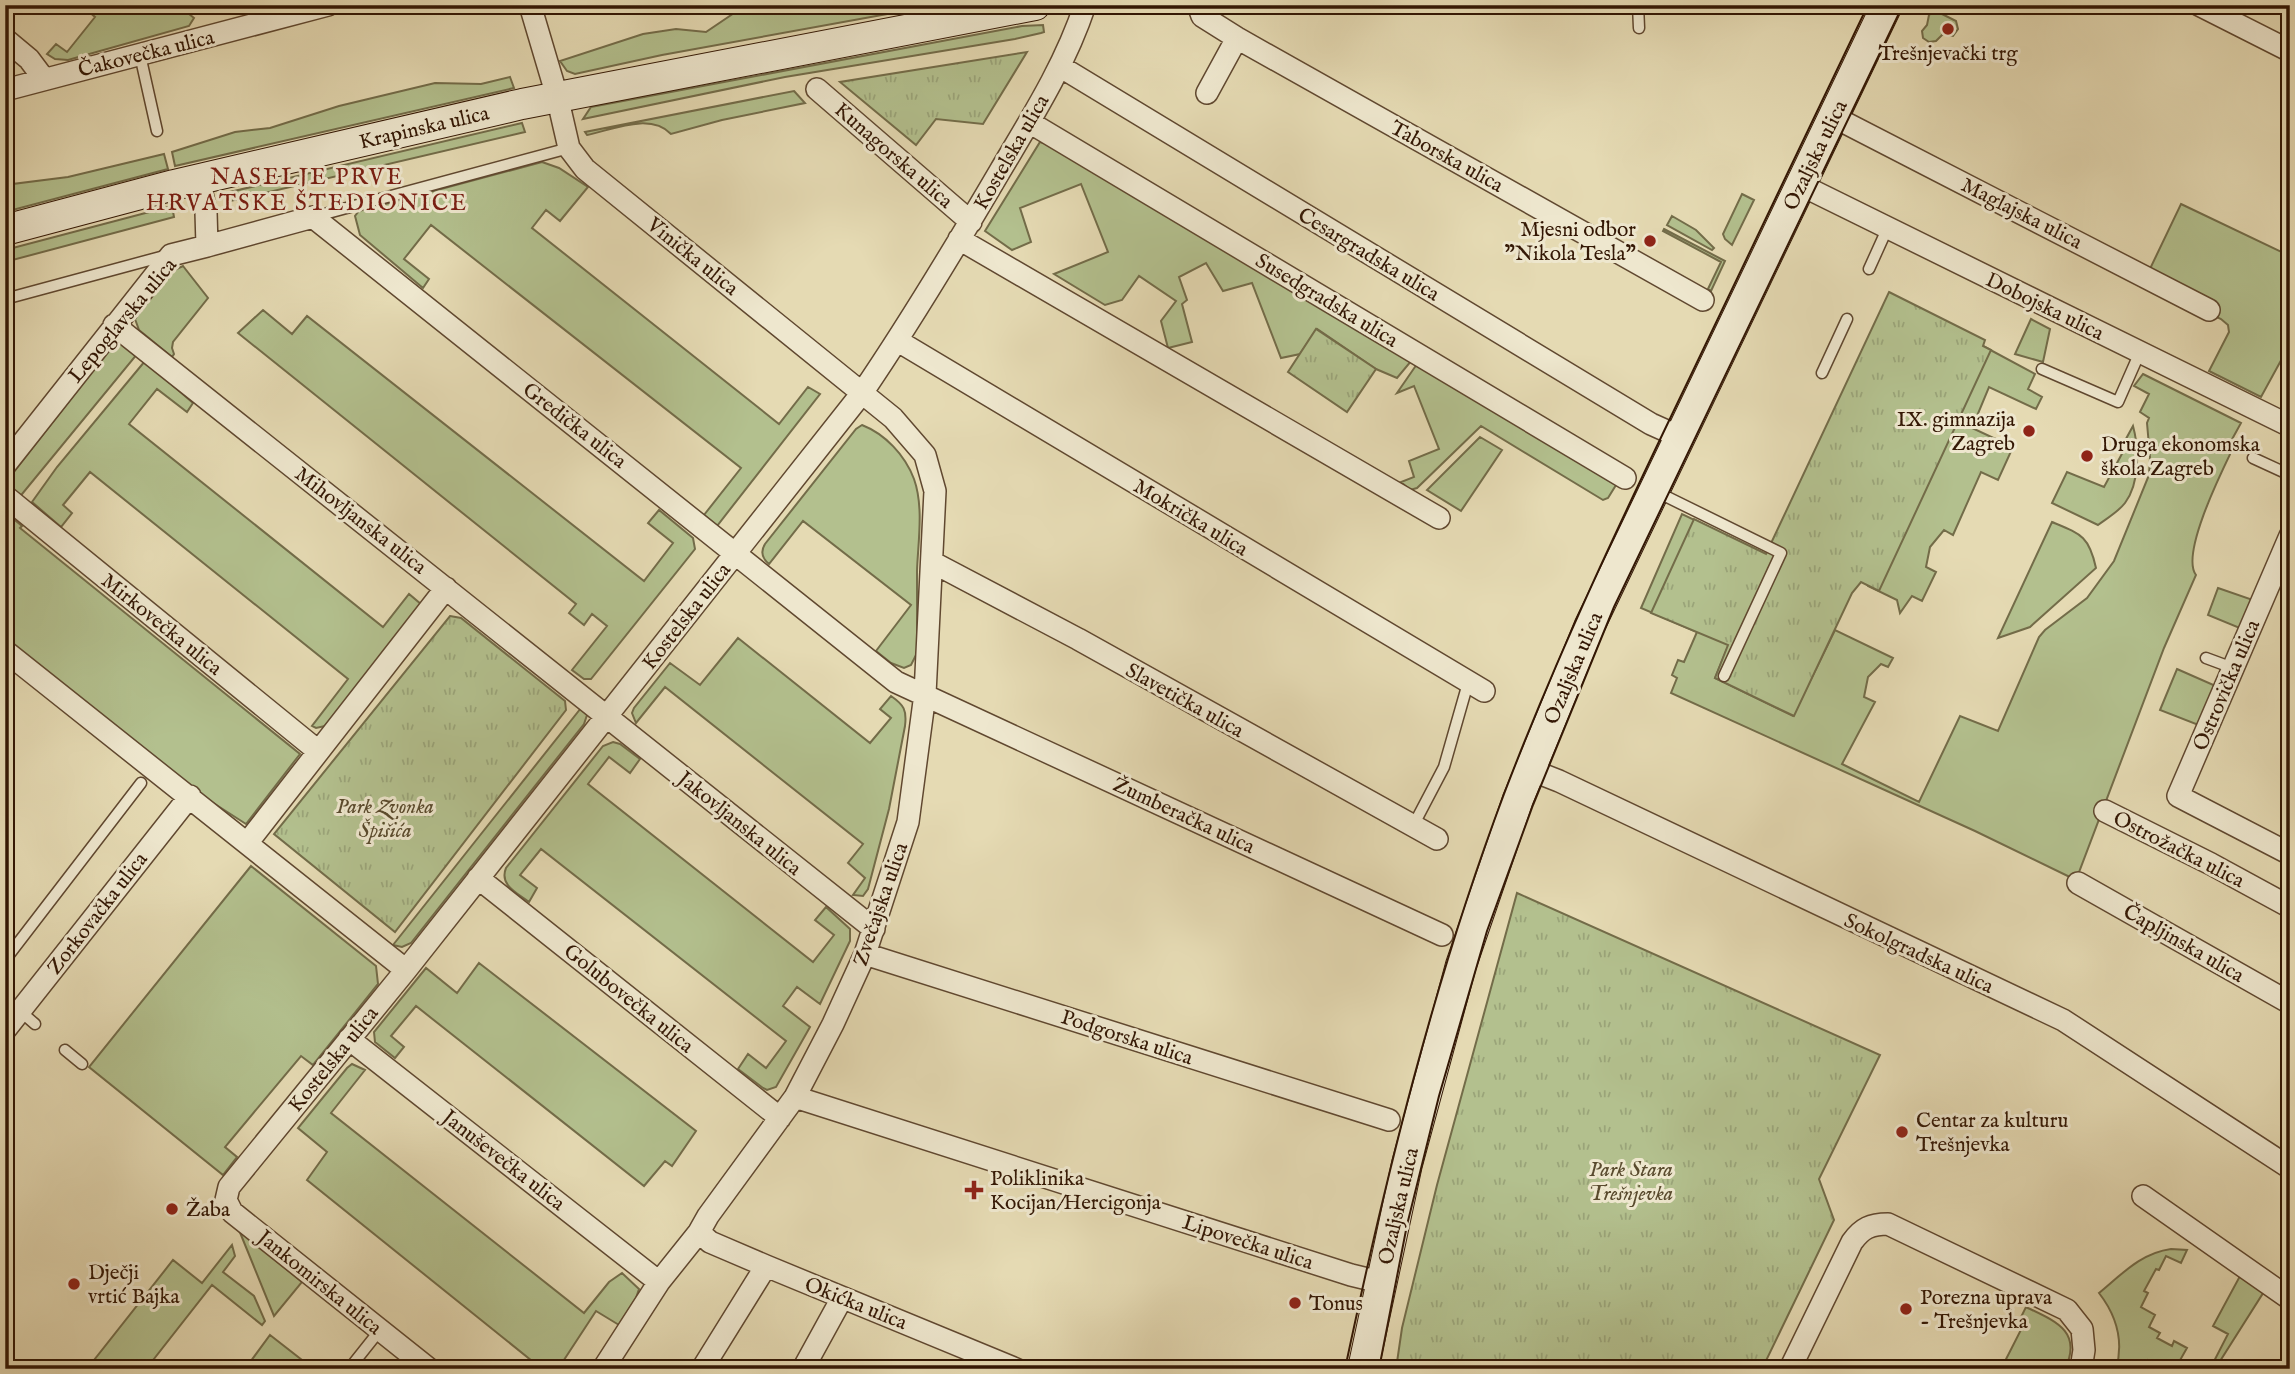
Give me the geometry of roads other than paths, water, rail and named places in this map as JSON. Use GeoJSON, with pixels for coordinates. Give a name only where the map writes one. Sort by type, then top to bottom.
{"type":"FeatureCollection","features":[{"type":"Feature","properties":{"kind":"main road","name":"Krapinska ulica"},"geometry":{"type":"LineString","coordinates":[[5,230],[199,179],[557,96],[1035,5]]}},
{"type":"Feature","properties":{"kind":"main road","name":"Ozaljska ulica"},"geometry":{"type":"LineString","coordinates":[[1363,1369],[1406,1164],[1461,965],[1531,770],[1589,627],[1887,5]]}},
{"type":"Feature","properties":{"kind":"street","name":"Čakovečka ulica"},"geometry":{"type":"LineString","coordinates":[[5,90],[140,55],[287,10],[328,5]]}},
{"type":"Feature","properties":{"kind":"street"},"geometry":{"type":"LineString","coordinates":[[530,5],[557,96]]}},
{"type":"Feature","properties":{"kind":"street","name":"Kostelska ulica"},"geometry":{"type":"LineString","coordinates":[[229,1187],[406,970],[862,393],[898,341],[1061,68],[1085,5]]}},
{"type":"Feature","properties":{"kind":"street","name":"Taborska ulica"},"geometry":{"type":"LineString","coordinates":[[1198,5],[1202,16],[1237,38],[1703,300]]}},
{"type":"Feature","properties":{"kind":"street"},"geometry":{"type":"LineString","coordinates":[[2199,5],[2290,51]]}},
{"type":"Feature","properties":{"kind":"street"},"geometry":{"type":"LineString","coordinates":[[1207,93],[1237,38]]}},
{"type":"Feature","properties":{"kind":"street"},"geometry":{"type":"LineString","coordinates":[[5,39],[29,59],[44,79]]}},
{"type":"Feature","properties":{"kind":"street","name":"Cesargradska ulica"},"geometry":{"type":"LineString","coordinates":[[1061,68],[1651,424],[1680,437]]}},
{"type":"Feature","properties":{"kind":"street","name":"Kunagorska ulica"},"geometry":{"type":"LineString","coordinates":[[817,89],[965,230]]}},
{"type":"Feature","properties":{"kind":"street","name":"Vinička ulica"},"geometry":{"type":"LineString","coordinates":[[557,96],[569,148],[585,169],[862,393]]}},
{"type":"Feature","properties":{"kind":"street","name":"Maglajska ulica"},"geometry":{"type":"LineString","coordinates":[[1833,117],[2209,310]]}},
{"type":"Feature","properties":{"kind":"street","name":"Susedgradska ulica"},"geometry":{"type":"LineString","coordinates":[[1029,122],[1625,478]]}},
{"type":"Feature","properties":{"kind":"street"},"geometry":{"type":"LineString","coordinates":[[199,179],[206,212],[207,246],[313,217]]}},
{"type":"Feature","properties":{"kind":"street","name":"Dobojska ulica"},"geometry":{"type":"LineString","coordinates":[[1801,184],[2290,426]]}},
{"type":"Feature","properties":{"kind":"street","name":"Gredička ulica"},"geometry":{"type":"LineString","coordinates":[[313,217],[896,682],[925,694]]}},
{"type":"Feature","properties":{"kind":"street"},"geometry":{"type":"LineString","coordinates":[[965,230],[1439,518]]}},
{"type":"Feature","properties":{"kind":"street","name":"Lepoglavska ulica"},"geometry":{"type":"LineString","coordinates":[[5,465],[171,255],[207,246]]}},
{"type":"Feature","properties":{"kind":"street","name":"Mihovljanska ulica"},"geometry":{"type":"LineString","coordinates":[[114,325],[607,716]]}},
{"type":"Feature","properties":{"kind":"street","name":"Mokrička ulica"},"geometry":{"type":"LineString","coordinates":[[898,341],[1476,687]]}},
{"type":"Feature","properties":{"kind":"street","name":"Zvečajska ulica"},"geometry":{"type":"LineString","coordinates":[[603,1369],[659,1282],[699,1232],[795,1097],[865,954],[908,822],[925,694],[935,491],[925,455],[893,418],[862,393]]}},
{"type":"Feature","properties":{"kind":"street","name":"Mirkovečka ulica"},"geometry":{"type":"LineString","coordinates":[[5,496],[318,751]]}},
{"type":"Feature","properties":{"kind":"street","name":"Ostrovička ulica"},"geometry":{"type":"LineString","coordinates":[[2289,852],[2178,796],[2232,668],[2285,561],[2290,536]]}},
{"type":"Feature","properties":{"kind":"street","name":"Slavetička ulica"},"geometry":{"type":"LineString","coordinates":[[932,562],[1090,646],[1412,828],[1437,839]]}},
{"type":"Feature","properties":{"kind":"street"},"geometry":{"type":"LineString","coordinates":[[248,842],[446,587]]}},
{"type":"Feature","properties":{"kind":"street"},"geometry":{"type":"LineString","coordinates":[[5,652],[190,796],[406,970]]}},
{"type":"Feature","properties":{"kind":"street","name":"Žumberačka ulica"},"geometry":{"type":"LineString","coordinates":[[925,694],[1442,935]]}},
{"type":"Feature","properties":{"kind":"street","name":"Jakovljanska ulica"},"geometry":{"type":"LineString","coordinates":[[607,716],[874,929]]}},
{"type":"Feature","properties":{"kind":"street","name":"Sokolgradska ulica"},"geometry":{"type":"LineString","coordinates":[[1531,770],[2063,1020],[2290,1168]]}},
{"type":"Feature","properties":{"kind":"street","name":"Zorkovačka ulica"},"geometry":{"type":"LineString","coordinates":[[5,1030],[27,1018],[190,796]]}},
{"type":"Feature","properties":{"kind":"street","name":"Ostrožačka ulica"},"geometry":{"type":"LineString","coordinates":[[2105,811],[2290,907]]}},
{"type":"Feature","properties":{"kind":"street","name":"Golubovečka ulica"},"geometry":{"type":"LineString","coordinates":[[478,878],[780,1118]]}},
{"type":"Feature","properties":{"kind":"street","name":"Čapljinska ulica"},"geometry":{"type":"LineString","coordinates":[[2078,883],[2290,1003]]}},
{"type":"Feature","properties":{"kind":"street","name":"Podgorska ulica"},"geometry":{"type":"LineString","coordinates":[[865,954],[1389,1120]]}},
{"type":"Feature","properties":{"kind":"street","name":"Januševečka ulica"},"geometry":{"type":"LineString","coordinates":[[349,1039],[659,1282]]}},
{"type":"Feature","properties":{"kind":"street","name":"Lipovečka ulica"},"geometry":{"type":"LineString","coordinates":[[795,1097],[1380,1282]]}},
{"type":"Feature","properties":{"kind":"street","name":"Jankomirska ulica"},"geometry":{"type":"LineString","coordinates":[[229,1187],[226,1200],[232,1212],[429,1369]]}},
{"type":"Feature","properties":{"kind":"street"},"geometry":{"type":"LineString","coordinates":[[2143,1196],[2290,1299]]}},
{"type":"Feature","properties":{"kind":"street"},"geometry":{"type":"LineString","coordinates":[[1790,1369],[1852,1241],[1864,1228],[1878,1224],[1888,1224],[1948,1251],[2067,1310],[2082,1329],[2084,1350],[2081,1369]]}},
{"type":"Feature","properties":{"kind":"street","name":"Okićka ulica"},"geometry":{"type":"LineString","coordinates":[[699,1232],[710,1242],[1003,1366]]}},
{"type":"Feature","properties":{"kind":"street"},"geometry":{"type":"LineString","coordinates":[[702,1369],[766,1266]]}},
{"type":"Feature","properties":{"kind":"street"},"geometry":{"type":"LineString","coordinates":[[803,1369],[842,1298]]}},
{"type":"Feature","properties":{"kind":"lane"},"geometry":{"type":"LineString","coordinates":[[1637,5],[1639,28]]}},
{"type":"Feature","properties":{"kind":"lane"},"geometry":{"type":"LineString","coordinates":[[140,55],[157,131]]}},
{"type":"Feature","properties":{"kind":"lane"},"geometry":{"type":"LineString","coordinates":[[313,217],[569,148]]}},
{"type":"Feature","properties":{"kind":"lane"},"geometry":{"type":"LineString","coordinates":[[1869,269],[1888,228]]}},
{"type":"Feature","properties":{"kind":"lane"},"geometry":{"type":"LineString","coordinates":[[5,299],[171,255]]}},
{"type":"Feature","properties":{"kind":"lane"},"geometry":{"type":"LineString","coordinates":[[1822,373],[1847,319]]}},
{"type":"Feature","properties":{"kind":"lane"},"geometry":{"type":"LineString","coordinates":[[2042,369],[2118,402],[2140,352]]}},
{"type":"Feature","properties":{"kind":"lane"},"geometry":{"type":"LineString","coordinates":[[2253,458],[2290,475]]}},
{"type":"Feature","properties":{"kind":"lane"},"geometry":{"type":"LineString","coordinates":[[1654,491],[1781,553],[1724,676]]}},
{"type":"Feature","properties":{"kind":"lane"},"geometry":{"type":"LineString","coordinates":[[2206,658],[2232,668]]}},
{"type":"Feature","properties":{"kind":"lane"},"geometry":{"type":"LineString","coordinates":[[1412,828],[1444,767],[1476,687]]}},
{"type":"Feature","properties":{"kind":"lane"},"geometry":{"type":"LineString","coordinates":[[5,960],[141,783]]}},
{"type":"Feature","properties":{"kind":"lane"},"geometry":{"type":"LineString","coordinates":[[65,1050],[82,1064]]}},
{"type":"Feature","properties":{"kind":"lane"},"geometry":{"type":"LineString","coordinates":[[349,1369],[380,1330]]}},
{"type":"Feature","properties":{"kind":"tram line"},"geometry":{"type":"LineString","coordinates":[[1345,1369],[1377,1223],[1414,1078],[1455,935],[1504,794],[1569,636],[1616,532],[1868,5]]}},
{"type":"Feature","properties":{"kind":"tram line"},"geometry":{"type":"LineString","coordinates":[[1379,1369],[1407,1225],[1439,1096],[1487,931],[1533,805],[1614,607],[1903,5]]}},
{"type":"Feature","properties":{"kind":"place","name":"Trešnjevački trg"},"geometry":{"type":"Point","coordinates":[1948,29]}},
{"type":"Feature","properties":{"kind":"place","name":"Mjesni odbor \"Nikola Tesla\""},"geometry":{"type":"Point","coordinates":[1650,241]}},
{"type":"Feature","properties":{"kind":"place","name":"IX. gimnazija Zagreb"},"geometry":{"type":"Point","coordinates":[2029,431]}},
{"type":"Feature","properties":{"kind":"place","name":"Druga ekonomska škola Zagreb"},"geometry":{"type":"Point","coordinates":[2087,456]}},
{"type":"Feature","properties":{"kind":"place","name":"Centar za kulturu Trešnjevka"},"geometry":{"type":"Point","coordinates":[1902,1132]}},
{"type":"Feature","properties":{"kind":"place","name":"Poliklinika Kocijan/Hercigonja"},"geometry":{"type":"Point","coordinates":[974,1190]}},
{"type":"Feature","properties":{"kind":"place","name":"Žaba"},"geometry":{"type":"Point","coordinates":[172,1209]}},
{"type":"Feature","properties":{"kind":"place","name":"Dječji vrtić Bajka"},"geometry":{"type":"Point","coordinates":[74,1284]}},
{"type":"Feature","properties":{"kind":"place","name":"Tonus"},"geometry":{"type":"Point","coordinates":[1295,1303]}},
{"type":"Feature","properties":{"kind":"place","name":"Porezna uprava - Trešnjevka"},"geometry":{"type":"Point","coordinates":[1906,1309]}},
{"type":"Feature","properties":{"kind":"district","name":"NASELJE PRVE HRVATSKE ŠTEDIONICE"},"geometry":{"type":"Point","coordinates":[307,189]}},
{"type":"Feature","properties":{"kind":"park label","name":"Park Zvonka Špišića"},"geometry":{"type":"Point","coordinates":[385,818]}},
{"type":"Feature","properties":{"kind":"park label","name":"Park Stara Trešnjevka"},"geometry":{"type":"Point","coordinates":[1631,1181]}}]}
